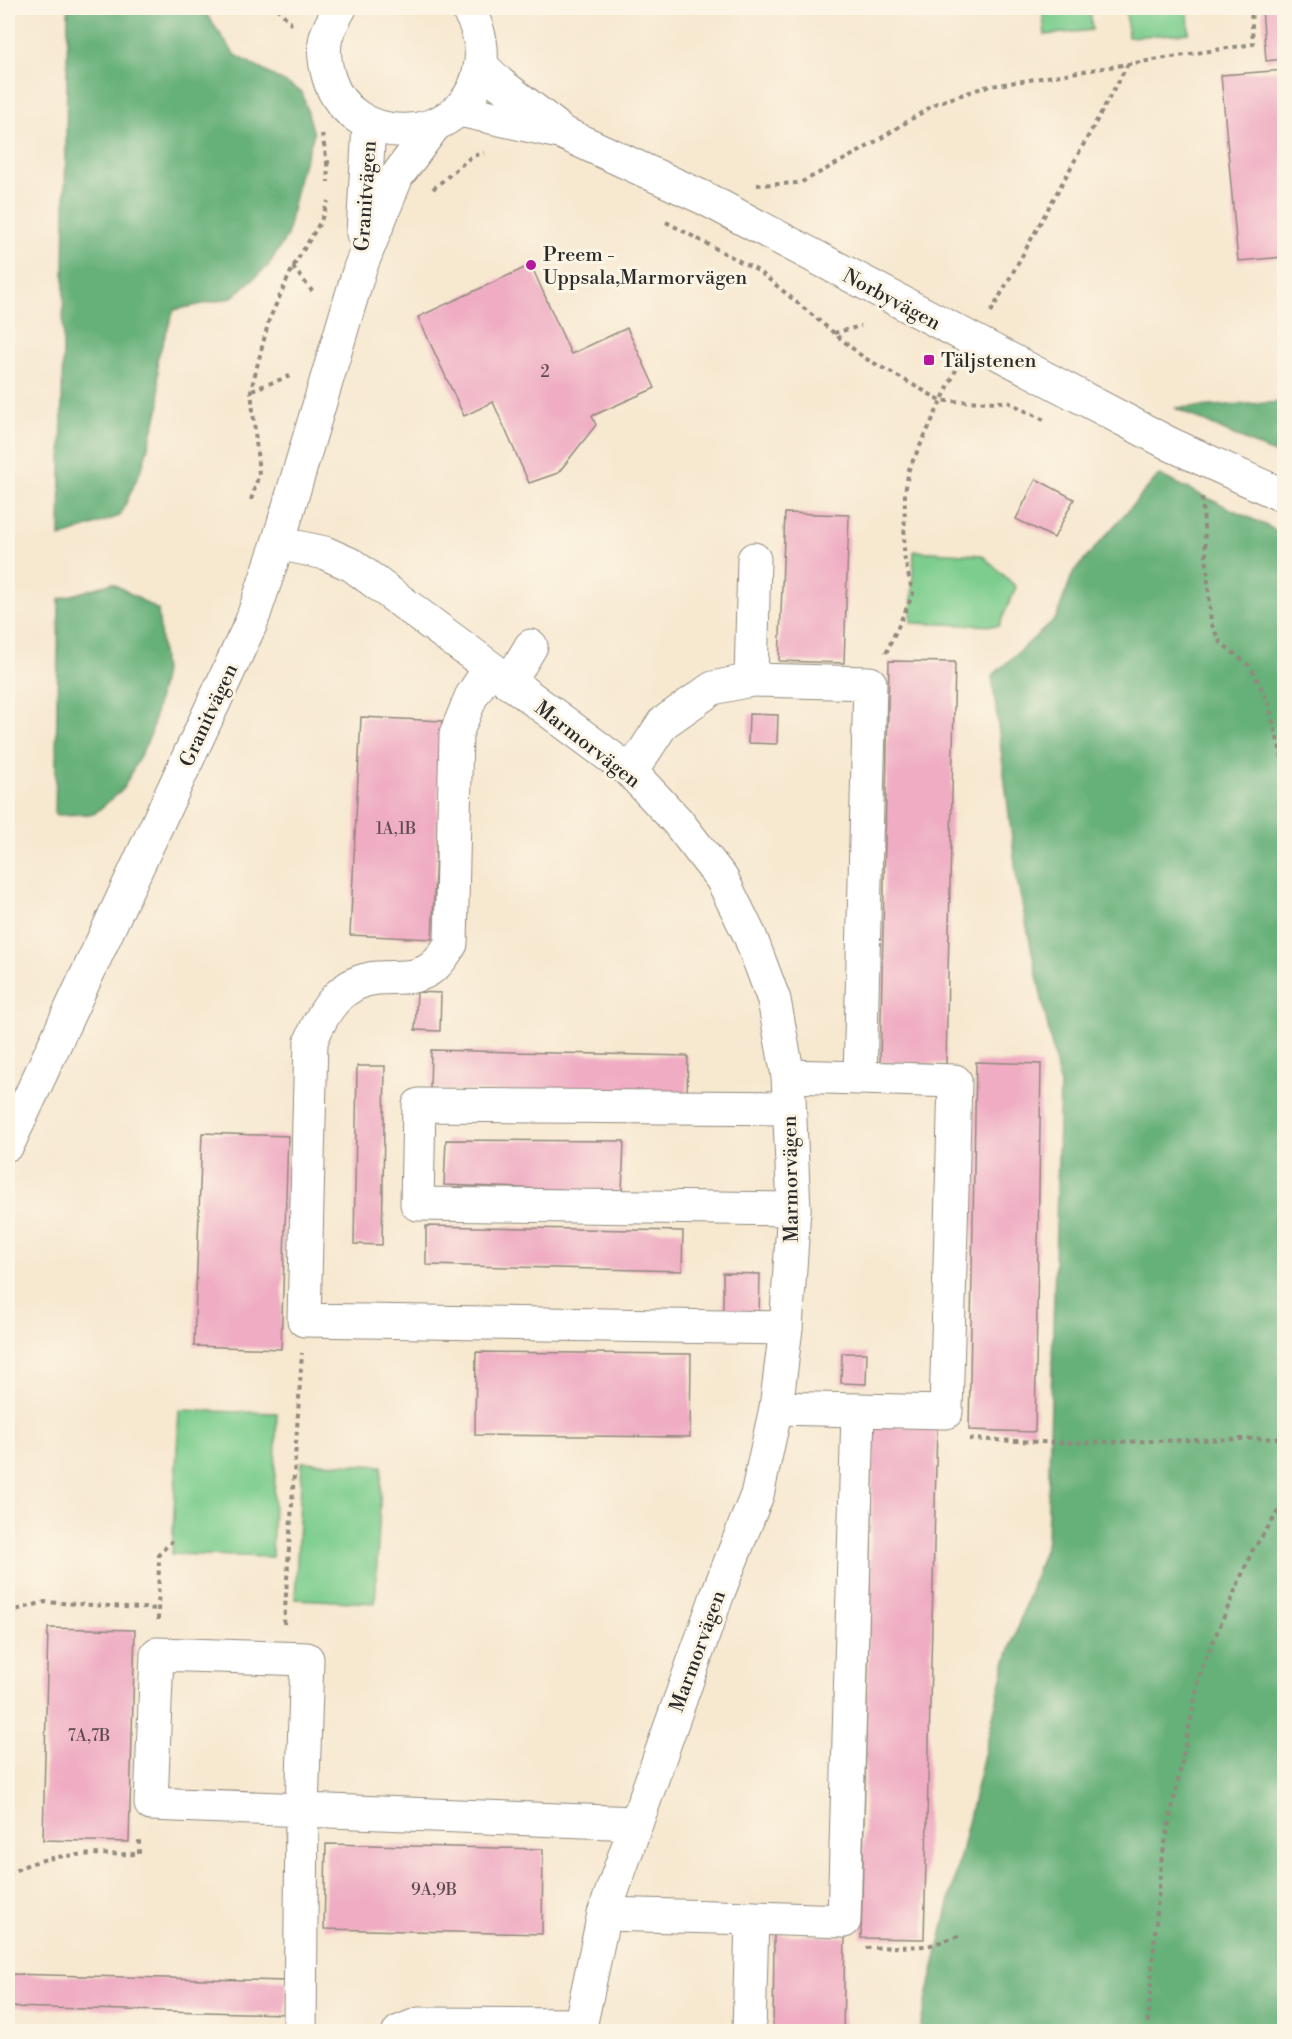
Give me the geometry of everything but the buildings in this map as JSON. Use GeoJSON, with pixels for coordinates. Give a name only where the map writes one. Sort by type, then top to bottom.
{"type":"FeatureCollection","features":[{"type":"Feature","properties":{"kind":"street","name":"Granitvägen"},"geometry":{"type":"LineString","coordinates":[[383,173],[476,89],[481,65],[480,35],[467,8]]}},
{"type":"Feature","properties":{"kind":"street"},"geometry":{"type":"LineString","coordinates":[[329,14],[325,63],[332,88],[347,110],[369,125],[399,132],[446,118]]}},
{"type":"Feature","properties":{"kind":"street","name":"Norbyvägen"},"geometry":{"type":"LineString","coordinates":[[481,65],[499,83],[563,133],[704,198],[1170,444],[1284,496]]}},
{"type":"Feature","properties":{"kind":"street","name":"Norbyvägen"},"geometry":{"type":"LineString","coordinates":[[446,118],[563,133]]}},
{"type":"Feature","properties":{"kind":"street","name":"Granitvägen"},"geometry":{"type":"LineString","coordinates":[[8,1144],[250,623],[278,543],[360,268],[383,173],[369,125]]}},
{"type":"Feature","properties":{"kind":"street","name":"Marmorvägen"},"geometry":{"type":"LineString","coordinates":[[278,543],[325,553],[352,565],[631,772],[677,821],[722,879],[750,936],[774,1000],[788,1092],[794,1209],[786,1328],[776,1408],[757,1495],[718,1593],[604,1914],[579,2028],[419,2024],[399,2031]]}},
{"type":"Feature","properties":{"kind":"street"},"geometry":{"type":"LineString","coordinates":[[751,680],[754,559]]}},
{"type":"Feature","properties":{"kind":"street"},"geometry":{"type":"LineString","coordinates":[[531,646],[499,676],[471,697],[456,734],[451,944],[434,966],[411,978],[375,978],[354,984],[327,1008],[311,1041],[304,1320],[786,1328]]}},
{"type":"Feature","properties":{"kind":"street"},"geometry":{"type":"LineString","coordinates":[[631,772],[663,723],[713,688],[751,680],[870,683],[881,1085]]}},
{"type":"Feature","properties":{"kind":"street"},"geometry":{"type":"LineString","coordinates":[[776,1408],[875,1402],[946,1412],[955,1081],[788,1092],[419,1106],[417,1204],[794,1209]]}},
{"type":"Feature","properties":{"kind":"street"},"geometry":{"type":"LineString","coordinates":[[604,1914],[680,1923],[752,1918],[844,1921],[875,1402]]}},
{"type":"Feature","properties":{"kind":"street"},"geometry":{"type":"LineString","coordinates":[[300,2031],[302,1810],[307,1659],[157,1654],[152,1804],[302,1810],[636,1822]]}},
{"type":"Feature","properties":{"kind":"street"},"geometry":{"type":"LineString","coordinates":[[749,2031],[752,1918]]}},
{"type":"Feature","properties":{"kind":"path"},"geometry":{"type":"LineString","coordinates":[[277,8],[290,22],[293,33]]}},
{"type":"Feature","properties":{"kind":"path"},"geometry":{"type":"LineString","coordinates":[[755,185],[800,183],[862,150],[937,103],[986,87],[1253,44],[1251,8]]}},
{"type":"Feature","properties":{"kind":"path"},"geometry":{"type":"LineString","coordinates":[[870,683],[913,594],[904,556],[905,493],[909,470],[954,373],[975,343],[1128,64]]}},
{"type":"Feature","properties":{"kind":"path"},"geometry":{"type":"LineString","coordinates":[[319,123],[327,162],[329,189]]}},
{"type":"Feature","properties":{"kind":"path"},"geometry":{"type":"LineString","coordinates":[[327,162],[383,173],[434,189],[472,156],[492,151]]}},
{"type":"Feature","properties":{"kind":"path"},"geometry":{"type":"LineString","coordinates":[[249,508],[259,474],[251,390],[269,320],[293,267],[321,221],[329,198]]}},
{"type":"Feature","properties":{"kind":"path"},"geometry":{"type":"LineString","coordinates":[[656,217],[760,272],[863,357],[942,401],[1008,402],[1053,425]]}},
{"type":"Feature","properties":{"kind":"path"},"geometry":{"type":"LineString","coordinates":[[293,267],[312,291]]}},
{"type":"Feature","properties":{"kind":"path"},"geometry":{"type":"LineString","coordinates":[[833,333],[861,326]]}},
{"type":"Feature","properties":{"kind":"path"},"geometry":{"type":"LineString","coordinates":[[251,390],[290,376]]}},
{"type":"Feature","properties":{"kind":"path"},"geometry":{"type":"LineString","coordinates":[[1212,501],[1202,496],[1211,623],[1220,642],[1251,667],[1268,702],[1284,765]]}},
{"type":"Feature","properties":{"kind":"path"},"geometry":{"type":"LineString","coordinates":[[282,1659],[304,1320]]}},
{"type":"Feature","properties":{"kind":"path"},"geometry":{"type":"LineString","coordinates":[[946,1412],[948,1426],[956,1436],[971,1440],[1064,1443],[1284,1438]]}},
{"type":"Feature","properties":{"kind":"path"},"geometry":{"type":"LineString","coordinates":[[1147,2031],[1161,1862],[1201,1670],[1252,1551],[1284,1504]]}},
{"type":"Feature","properties":{"kind":"path"},"geometry":{"type":"LineString","coordinates":[[157,1654],[159,1554],[172,1541]]}},
{"type":"Feature","properties":{"kind":"path"},"geometry":{"type":"LineString","coordinates":[[8,1612],[45,1602],[158,1609]]}},
{"type":"Feature","properties":{"kind":"path"},"geometry":{"type":"LineString","coordinates":[[8,1875],[22,1866],[54,1856],[139,1854],[138,1819],[152,1804]]}},
{"type":"Feature","properties":{"kind":"path"},"geometry":{"type":"LineString","coordinates":[[844,1921],[855,1942],[864,1948],[928,1946],[962,1935]]}},
{"type":"Feature","properties":{"kind":"green space"},"geometry":{"type":"Polygon","coordinates":[[[68,8],[202,8],[234,54],[302,92],[314,134],[299,177],[287,236],[268,266],[231,298],[174,310],[157,360],[160,404],[143,465],[120,516],[60,537],[68,8]]]}},
{"type":"Feature","properties":{"kind":"green space"},"geometry":{"type":"Polygon","coordinates":[[[1042,8],[1090,8],[1092,30],[1045,35],[1042,8]]]}},
{"type":"Feature","properties":{"kind":"green space"},"geometry":{"type":"Polygon","coordinates":[[[1126,8],[1188,8],[1189,33],[1128,37],[1126,8]]]}},
{"type":"Feature","properties":{"kind":"green space"},"geometry":{"type":"Polygon","coordinates":[[[1284,402],[1284,458],[1175,408],[1284,402]]]}},
{"type":"Feature","properties":{"kind":"green space"},"geometry":{"type":"Polygon","coordinates":[[[1159,475],[1284,534],[1284,2031],[919,2031],[1006,1661],[1047,1541],[1060,1085],[1017,880],[992,676],[1056,618],[1073,573],[1159,475]]]}},
{"type":"Feature","properties":{"kind":"green space"},"geometry":{"type":"Polygon","coordinates":[[[914,551],[982,555],[1016,587],[999,626],[911,623],[914,551]]]}},
{"type":"Feature","properties":{"kind":"green space"},"geometry":{"type":"Polygon","coordinates":[[[112,583],[158,610],[164,672],[151,734],[123,789],[94,814],[55,815],[59,599],[112,583]]]}},
{"type":"Feature","properties":{"kind":"green space"},"geometry":{"type":"Polygon","coordinates":[[[179,1410],[277,1413],[272,1557],[172,1554],[179,1410]]]}},
{"type":"Feature","properties":{"kind":"green space"},"geometry":{"type":"Polygon","coordinates":[[[302,1462],[382,1466],[375,1603],[295,1599],[302,1462]]]}},
{"type":"Feature","properties":{"kind":"place","name":"Preem - Uppsala,Marmorvägen"},"geometry":{"type":"Point","coordinates":[531,265]}},
{"type":"Feature","properties":{"kind":"place","name":"Täljstenen"},"geometry":{"type":"Point","coordinates":[929,360]}}]}
